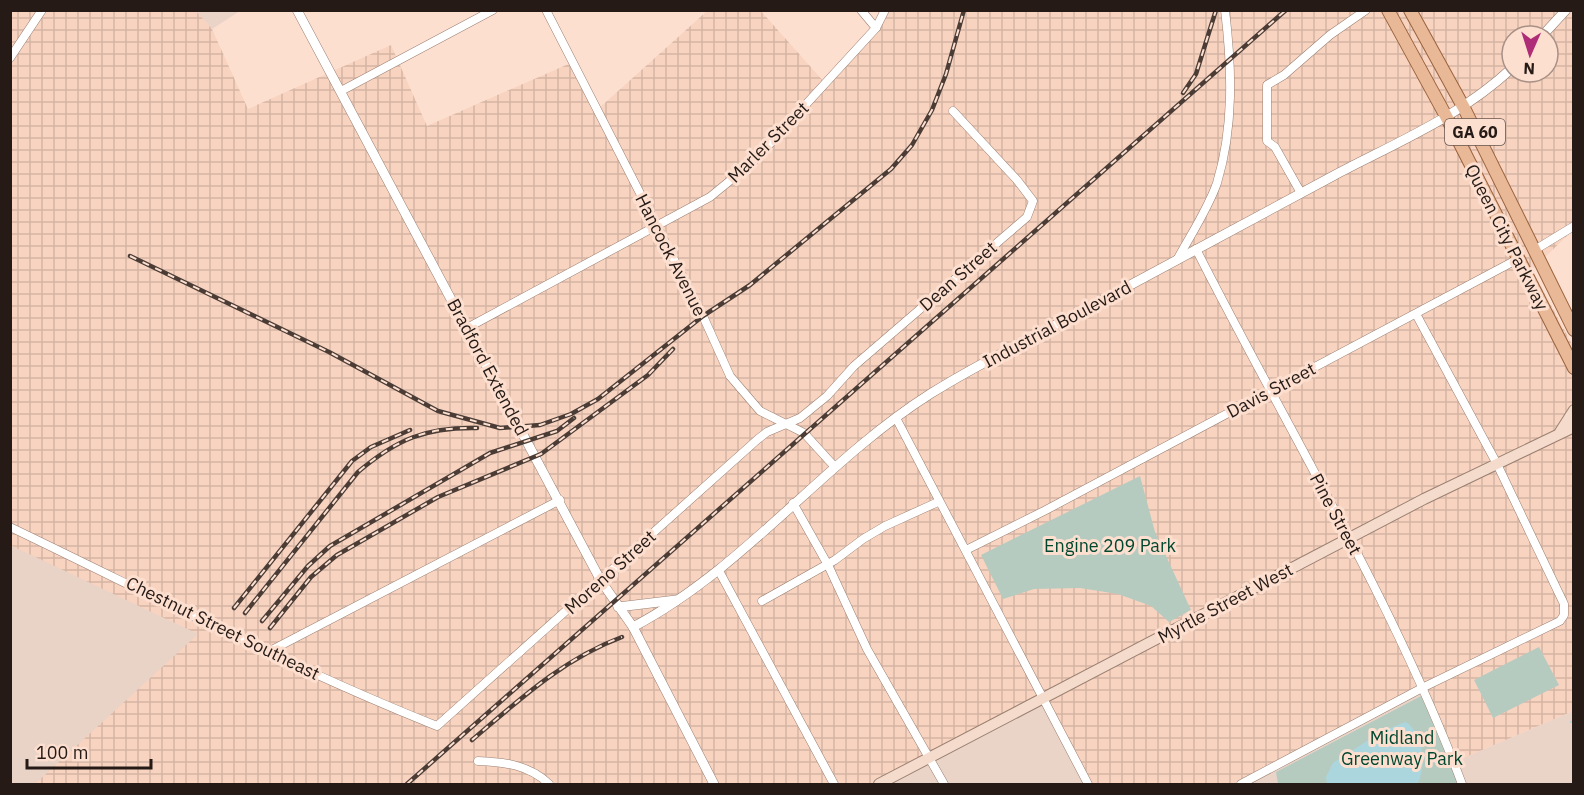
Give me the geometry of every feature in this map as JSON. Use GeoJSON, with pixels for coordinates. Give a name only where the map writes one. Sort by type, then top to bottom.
{"type":"FeatureCollection","features":[{"type":"Feature","properties":{"kind":"main road","name":"Queen City Parkway"},"geometry":{"type":"LineString","coordinates":[[1388,10],[1447,118],[1574,368]]}},
{"type":"Feature","properties":{"kind":"main road","name":"Queen City Parkway"},"geometry":{"type":"LineString","coordinates":[[1411,13],[1464,108],[1574,330]]}},
{"type":"Feature","properties":{"kind":"main road","name":"Davis Street"},"geometry":{"type":"LineString","coordinates":[[1518,260],[1533,251]]}},
{"type":"Feature","properties":{"kind":"main road"},"geometry":{"type":"LineString","coordinates":[[1560,432],[1574,410]]}},
{"type":"Feature","properties":{"kind":"main road","name":"Myrtle Street West"},"geometry":{"type":"LineString","coordinates":[[879,784],[1349,537],[1574,427]]}},
{"type":"Feature","properties":{"kind":"street"},"geometry":{"type":"LineString","coordinates":[[10,58],[42,10]]}},
{"type":"Feature","properties":{"kind":"street","name":"Bradford Extended"},"geometry":{"type":"LineString","coordinates":[[297,10],[560,500],[601,581],[633,627],[714,784]]}},
{"type":"Feature","properties":{"kind":"street"},"geometry":{"type":"LineString","coordinates":[[341,91],[493,10]]}},
{"type":"Feature","properties":{"kind":"street","name":"Hancock Avenue"},"geometry":{"type":"LineString","coordinates":[[546,10],[703,316],[730,376],[760,411],[804,433],[834,466]]}},
{"type":"Feature","properties":{"kind":"street"},"geometry":{"type":"LineString","coordinates":[[861,10],[876,28]]}},
{"type":"Feature","properties":{"kind":"street","name":"Marler Street"},"geometry":{"type":"LineString","coordinates":[[467,328],[710,197],[754,162],[876,28],[885,10]]}},
{"type":"Feature","properties":{"kind":"street"},"geometry":{"type":"LineString","coordinates":[[1177,260],[1216,185],[1223,157],[1231,65],[1225,10]]}},
{"type":"Feature","properties":{"kind":"street"},"geometry":{"type":"LineString","coordinates":[[1301,193],[1275,147],[1267,141],[1267,85],[1284,75],[1330,35],[1366,10]]}},
{"type":"Feature","properties":{"kind":"street"},"geometry":{"type":"LineString","coordinates":[[1553,24],[1566,10]]}},
{"type":"Feature","properties":{"kind":"street","name":"Industrial Boulevard"},"geometry":{"type":"LineString","coordinates":[[633,627],[682,599],[719,571],[834,466],[896,418],[978,367],[1301,193],[1447,118],[1464,108],[1500,78]]}},
{"type":"Feature","properties":{"kind":"street","name":"Dean Street"},"geometry":{"type":"LineString","coordinates":[[786,424],[800,418],[826,396],[854,366],[1027,217],[1033,201],[1017,180],[953,111]]}},
{"type":"Feature","properties":{"kind":"street","name":"Davis Street"},"geometry":{"type":"LineString","coordinates":[[1533,251],[1574,226]]}},
{"type":"Feature","properties":{"kind":"street","name":"Pine Street"},"geometry":{"type":"LineString","coordinates":[[1196,249],[1269,391],[1349,537],[1424,687],[1462,784]]}},
{"type":"Feature","properties":{"kind":"street","name":"Davis Street"},"geometry":{"type":"LineString","coordinates":[[966,550],[1518,260]]}},
{"type":"Feature","properties":{"kind":"street"},"geometry":{"type":"LineString","coordinates":[[1240,784],[1424,687],[1560,621],[1564,615],[1564,604],[1497,464],[1416,314]]}},
{"type":"Feature","properties":{"kind":"street"},"geometry":{"type":"LineString","coordinates":[[896,418],[938,502],[966,550],[1088,784]]}},
{"type":"Feature","properties":{"kind":"street","name":"Moreno Street"},"geometry":{"type":"LineString","coordinates":[[437,726],[758,439],[786,424]]}},
{"type":"Feature","properties":{"kind":"street"},"geometry":{"type":"LineString","coordinates":[[268,652],[560,500]]}},
{"type":"Feature","properties":{"kind":"street"},"geometry":{"type":"LineString","coordinates":[[762,601],[828,565],[869,535],[938,502]]}},
{"type":"Feature","properties":{"kind":"street"},"geometry":{"type":"LineString","coordinates":[[793,504],[828,565],[867,650],[944,784]]}},
{"type":"Feature","properties":{"kind":"street","name":"Chestnut Street Southeast"},"geometry":{"type":"LineString","coordinates":[[10,527],[268,652],[437,726]]}},
{"type":"Feature","properties":{"kind":"street"},"geometry":{"type":"LineString","coordinates":[[719,571],[834,784]]}},
{"type":"Feature","properties":{"kind":"street"},"geometry":{"type":"LineString","coordinates":[[618,607],[682,599]]}},
{"type":"Feature","properties":{"kind":"street"},"geometry":{"type":"LineString","coordinates":[[478,761],[505,762],[524,767],[549,784]]}},
{"type":"Feature","properties":{"kind":"shaded area"},"geometry":{"type":"Polygon","coordinates":[[[10,11],[196,11],[212,29],[248,109],[391,45],[427,126],[573,62],[597,110],[707,11],[761,11],[825,83],[878,33],[889,11],[1573,11],[1573,230],[1532,270],[1573,346],[1573,711],[1454,762],[1424,688],[1240,784],[1090,784],[1048,700],[880,784],[11,784],[10,11]]]}},
{"type":"Feature","properties":{"kind":"shaded area"},"geometry":{"type":"Polygon","coordinates":[[[196,11],[240,11],[212,29],[196,11]]]}},
{"type":"Feature","properties":{"kind":"shaded area"},"geometry":{"type":"Polygon","coordinates":[[[10,545],[198,634],[35,784],[16,784],[11,781],[10,545]]]}},
{"type":"Feature","properties":{"kind":"shaded area"},"geometry":{"type":"Polygon","coordinates":[[[1424,687],[1454,762],[1573,711],[1573,784],[1240,784],[1424,687]]]}},
{"type":"Feature","properties":{"kind":"shaded area"},"geometry":{"type":"Polygon","coordinates":[[[1048,699],[1090,784],[880,784],[1048,699]]]}},
{"type":"Feature","properties":{"kind":"green space","name":"Engine 209 Park"},"geometry":{"type":"Polygon","coordinates":[[[1140,476],[1155,532],[1191,610],[1169,622],[1151,606],[1118,594],[1080,588],[1034,589],[1003,599],[981,555],[1140,476]]]}},
{"type":"Feature","properties":{"kind":"green space"},"geometry":{"type":"Polygon","coordinates":[[[1539,647],[1559,685],[1493,718],[1474,680],[1539,647]]]}},
{"type":"Feature","properties":{"kind":"green space","name":"Midland Greenway Park"},"geometry":{"type":"Polygon","coordinates":[[[1423,695],[1458,784],[1278,784],[1276,772],[1423,695]]]}},
{"type":"Feature","properties":{"kind":"water"},"geometry":{"type":"Polygon","coordinates":[[[1405,722],[1416,733],[1422,750],[1422,769],[1417,784],[1327,784],[1326,777],[1333,763],[1381,732],[1405,722]]]}},
{"type":"Feature","properties":{"kind":"railway"},"geometry":{"type":"LineString","coordinates":[[130,256],[329,352],[438,411],[500,428],[540,425],[571,414],[598,399],[703,316],[750,285],[891,169],[912,145],[932,110],[946,74],[964,10]]}},
{"type":"Feature","properties":{"kind":"railway"},"geometry":{"type":"LineString","coordinates":[[1183,93],[1196,74],[1216,10]]}},
{"type":"Feature","properties":{"kind":"railway"},"geometry":{"type":"LineString","coordinates":[[407,784],[1286,10]]}},
{"type":"Feature","properties":{"kind":"railway"},"geometry":{"type":"LineString","coordinates":[[270,628],[311,577],[337,555],[438,497],[541,454],[648,375],[673,349]]}},
{"type":"Feature","properties":{"kind":"railway"},"geometry":{"type":"LineString","coordinates":[[262,621],[308,566],[330,546],[490,453],[557,431],[574,418]]}},
{"type":"Feature","properties":{"kind":"railway"},"geometry":{"type":"LineString","coordinates":[[245,613],[358,472],[386,451],[413,437],[442,430],[477,428]]}},
{"type":"Feature","properties":{"kind":"railway"},"geometry":{"type":"LineString","coordinates":[[234,608],[352,461],[371,447],[410,430]]}},
{"type":"Feature","properties":{"kind":"railway"},"geometry":{"type":"LineString","coordinates":[[472,740],[542,682],[580,657],[622,637]]}}]}
